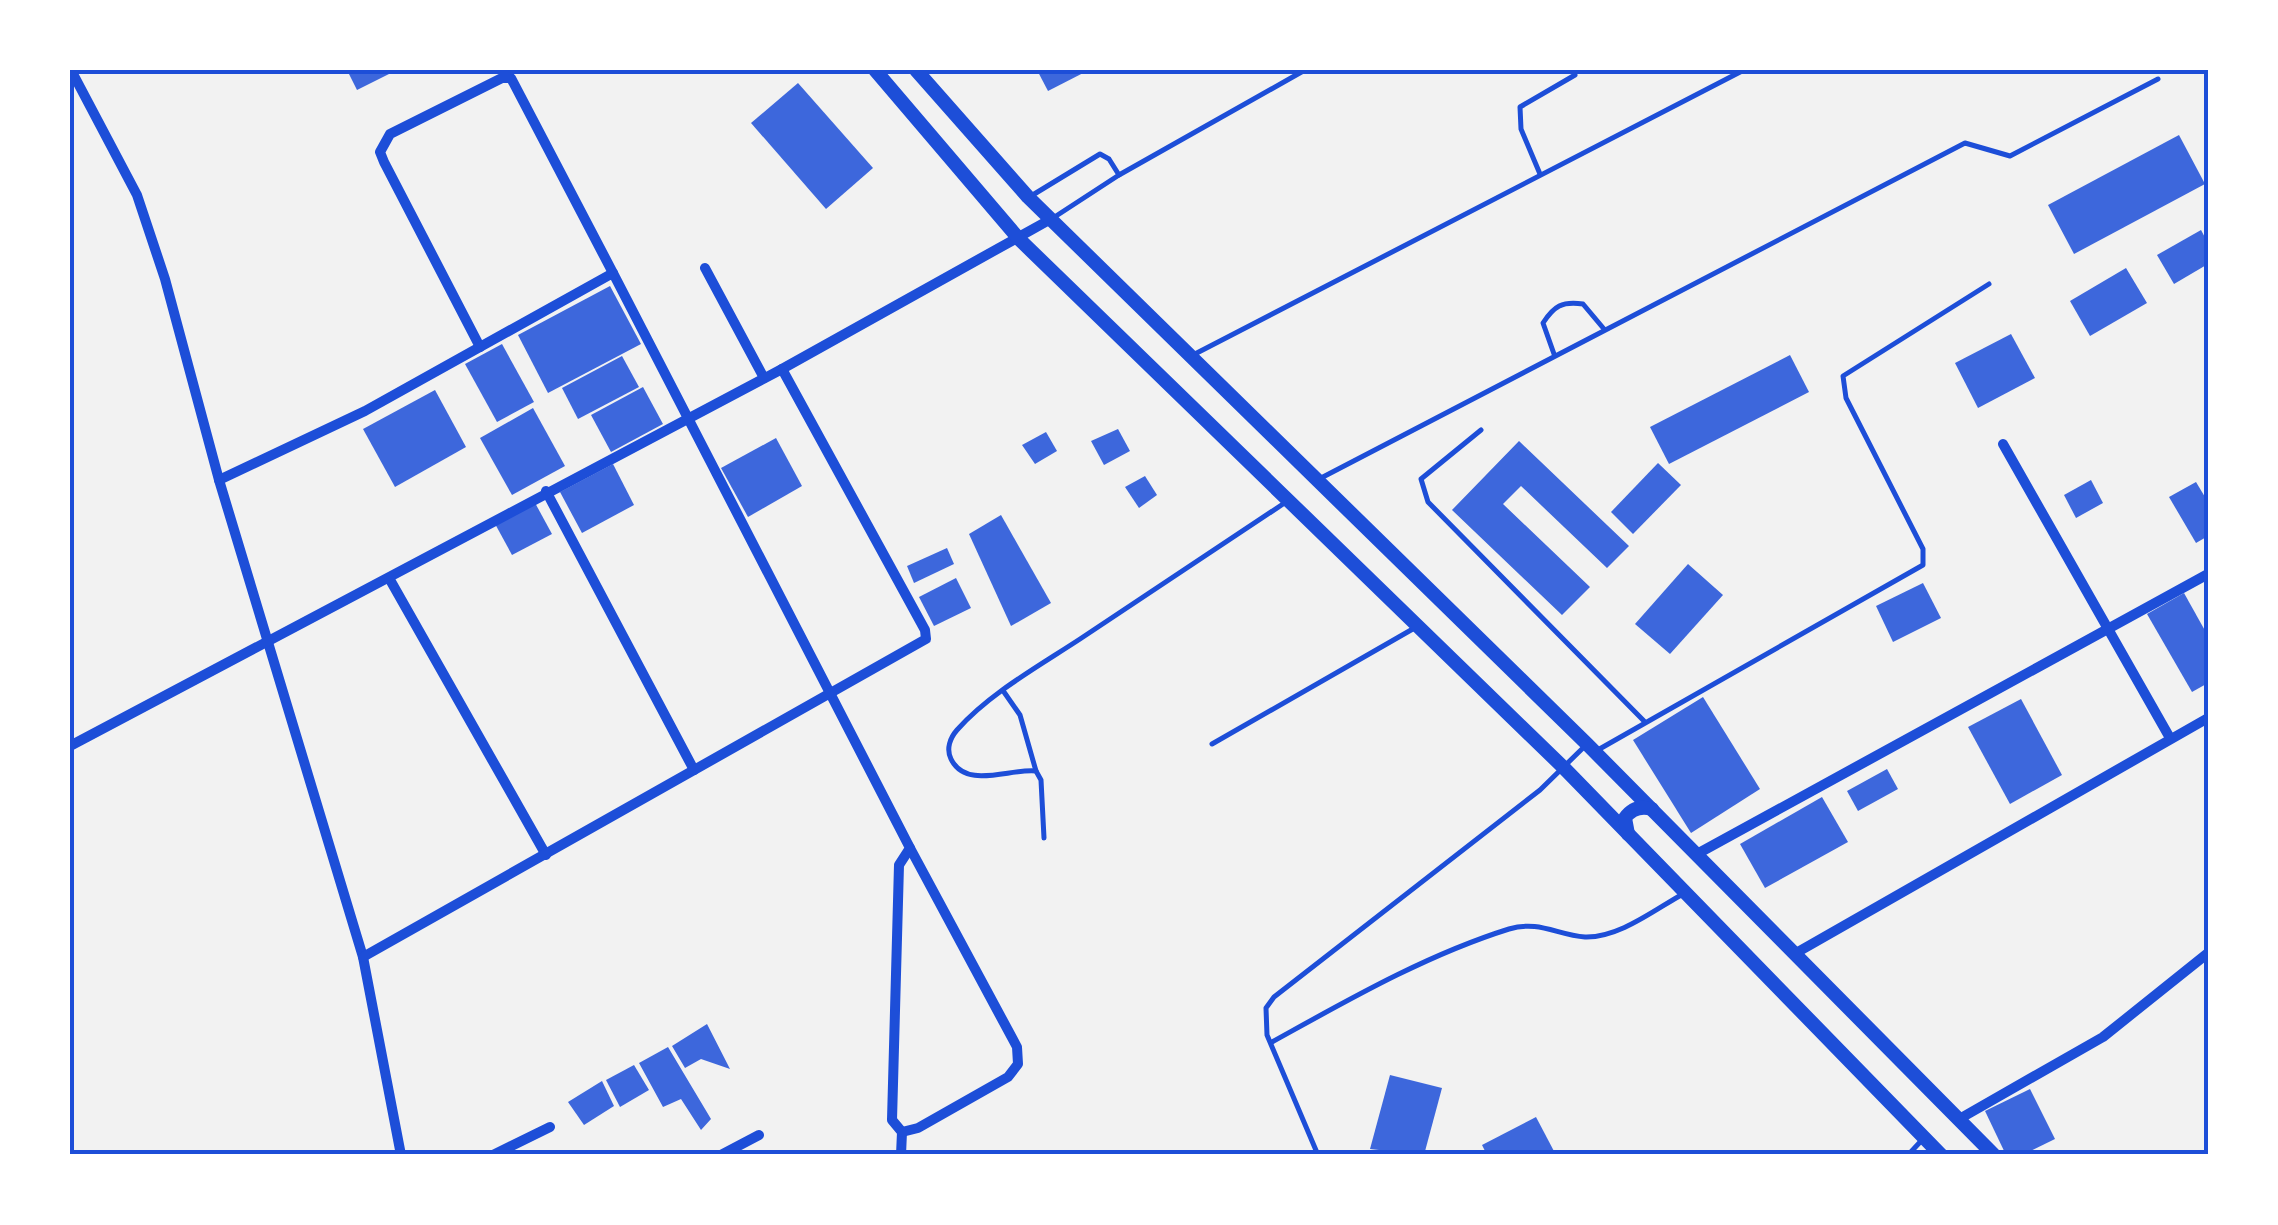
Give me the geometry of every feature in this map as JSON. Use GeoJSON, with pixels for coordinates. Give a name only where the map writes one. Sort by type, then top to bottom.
{"type":"FeatureCollection","features":[{"type":"Feature","properties":{"kind":"main road"},"geometry":{"type":"LineString","coordinates":[[874,70],[1020,239],[1565,769],[1940,1155]]}},
{"type":"Feature","properties":{"kind":"main road"},"geometry":{"type":"LineString","coordinates":[[916,70],[1050,220],[1591,748],[1994,1155]]}},
{"type":"Feature","properties":{"kind":"main road"},"geometry":{"type":"LineString","coordinates":[[1628,834],[1625,818],[1629,812],[1644,806],[1653,810]]}},
{"type":"Feature","properties":{"kind":"street"},"geometry":{"type":"LineString","coordinates":[[71,70],[116,151],[150,230],[219,480],[364,957],[401,1155]]}},
{"type":"Feature","properties":{"kind":"street"},"geometry":{"type":"LineString","coordinates":[[480,347],[380,152],[390,134],[502,78],[511,78],[684,416],[1017,1047],[1018,1064],[993,1086],[918,1128],[902,1132]]}},
{"type":"Feature","properties":{"kind":"street"},"geometry":{"type":"LineString","coordinates":[[70,746],[389,578],[684,416],[782,369],[1050,220]]}},
{"type":"Feature","properties":{"kind":"street"},"geometry":{"type":"LineString","coordinates":[[705,268],[764,378]]}},
{"type":"Feature","properties":{"kind":"street"},"geometry":{"type":"LineString","coordinates":[[219,480],[365,410],[613,273]]}},
{"type":"Feature","properties":{"kind":"street"},"geometry":{"type":"LineString","coordinates":[[364,957],[833,694],[927,635],[782,369]]}},
{"type":"Feature","properties":{"kind":"street"},"geometry":{"type":"LineString","coordinates":[[2003,444],[2170,738]]}},
{"type":"Feature","properties":{"kind":"street"},"geometry":{"type":"LineString","coordinates":[[546,491],[694,770]]}},
{"type":"Feature","properties":{"kind":"street"},"geometry":{"type":"LineString","coordinates":[[1697,854],[2208,574]]}},
{"type":"Feature","properties":{"kind":"street"},"geometry":{"type":"LineString","coordinates":[[389,578],[546,854]]}},
{"type":"Feature","properties":{"kind":"street"},"geometry":{"type":"LineString","coordinates":[[1796,953],[2208,718]]}},
{"type":"Feature","properties":{"kind":"street"},"geometry":{"type":"LineString","coordinates":[[901,1155],[902,1132],[892,1120],[894,1009],[899,865],[910,848]]}},
{"type":"Feature","properties":{"kind":"street"},"geometry":{"type":"LineString","coordinates":[[1961,1118],[2104,1037],[2208,954]]}},
{"type":"Feature","properties":{"kind":"street"},"geometry":{"type":"LineString","coordinates":[[494,1155],[550,1127]]}},
{"type":"Feature","properties":{"kind":"street"},"geometry":{"type":"LineString","coordinates":[[721,1155],[759,1135]]}},
{"type":"Feature","properties":{"kind":"lane"},"geometry":{"type":"LineString","coordinates":[[1050,220],[1119,175],[1304,70]]}},
{"type":"Feature","properties":{"kind":"lane"},"geometry":{"type":"LineString","coordinates":[[1189,358],[1744,70]]}},
{"type":"Feature","properties":{"kind":"lane"},"geometry":{"type":"LineString","coordinates":[[1540,174],[1517,116],[1528,100],[1575,75]]}},
{"type":"Feature","properties":{"kind":"lane"},"geometry":{"type":"LineString","coordinates":[[1316,480],[1965,143],[2010,156],[2158,79]]}},
{"type":"Feature","properties":{"kind":"lane"},"geometry":{"type":"LineString","coordinates":[[1028,197],[1100,154],[1110,159],[1119,175]]}},
{"type":"Feature","properties":{"kind":"lane"},"geometry":{"type":"LineString","coordinates":[[1318,1155],[1264,1021],[1274,998],[1591,748],[1923,565],[1923,549],[1846,398],[1843,376],[1989,284]]}},
{"type":"Feature","properties":{"kind":"lane"},"geometry":{"type":"LineString","coordinates":[[1555,355],[1543,323],[1552,308],[1568,302],[1583,304],[1604,330]]}},
{"type":"Feature","properties":{"kind":"lane"},"geometry":{"type":"LineString","coordinates":[[1481,430],[1421,479],[1428,502],[1644,721]]}},
{"type":"Feature","properties":{"kind":"lane"},"geometry":{"type":"LineString","coordinates":[[1036,772],[1018,769],[980,777],[964,771],[951,759],[949,743],[955,731],[1003,691],[1288,501]]}},
{"type":"Feature","properties":{"kind":"lane"},"geometry":{"type":"LineString","coordinates":[[1212,744],[1418,626]]}},
{"type":"Feature","properties":{"kind":"lane"},"geometry":{"type":"LineString","coordinates":[[1003,691],[1020,714],[1041,780],[1044,838]]}},
{"type":"Feature","properties":{"kind":"lane"},"geometry":{"type":"LineString","coordinates":[[1271,1043],[1372,987],[1509,929],[1540,924],[1585,936],[1603,935],[1685,892]]}},
{"type":"Feature","properties":{"kind":"lane"},"geometry":{"type":"LineString","coordinates":[[1908,1155],[1924,1138]]}},
{"type":"Feature","properties":{"kind":"building"},"geometry":{"type":"Polygon","coordinates":[[[347,70],[397,70],[357,90],[347,70]]]}},
{"type":"Feature","properties":{"kind":"building"},"geometry":{"type":"Polygon","coordinates":[[[1037,70],[1089,70],[1048,91],[1037,70]]]}},
{"type":"Feature","properties":{"kind":"building"},"geometry":{"type":"Polygon","coordinates":[[[798,83],[873,168],[826,209],[751,123],[798,83]]]}},
{"type":"Feature","properties":{"kind":"building"},"geometry":{"type":"Polygon","coordinates":[[[2179,135],[2205,184],[2074,254],[2048,205],[2179,135]]]}},
{"type":"Feature","properties":{"kind":"building"},"geometry":{"type":"Polygon","coordinates":[[[2201,230],[2208,243],[2208,264],[2174,284],[2157,255],[2201,230]]]}},
{"type":"Feature","properties":{"kind":"building"},"geometry":{"type":"Polygon","coordinates":[[[2126,268],[2147,303],[2090,336],[2070,301],[2126,268]]]}},
{"type":"Feature","properties":{"kind":"building"},"geometry":{"type":"Polygon","coordinates":[[[610,286],[641,344],[548,393],[518,335],[610,286]]]}},
{"type":"Feature","properties":{"kind":"building"},"geometry":{"type":"Polygon","coordinates":[[[2011,334],[2035,378],[1978,408],[1955,363],[2011,334]]]}},
{"type":"Feature","properties":{"kind":"building"},"geometry":{"type":"Polygon","coordinates":[[[502,344],[534,402],[497,422],[465,364],[502,344]]]}},
{"type":"Feature","properties":{"kind":"building"},"geometry":{"type":"Polygon","coordinates":[[[1790,355],[1809,392],[1669,464],[1650,427],[1790,355]]]}},
{"type":"Feature","properties":{"kind":"building"},"geometry":{"type":"Polygon","coordinates":[[[622,356],[639,387],[578,419],[562,388],[622,356]]]}},
{"type":"Feature","properties":{"kind":"building"},"geometry":{"type":"Polygon","coordinates":[[[643,387],[663,424],[611,452],[591,415],[643,387]]]}},
{"type":"Feature","properties":{"kind":"building"},"geometry":{"type":"Polygon","coordinates":[[[435,390],[466,447],[395,487],[363,429],[435,390]]]}},
{"type":"Feature","properties":{"kind":"building"},"geometry":{"type":"Polygon","coordinates":[[[533,408],[565,466],[512,495],[480,438],[533,408]]]}},
{"type":"Feature","properties":{"kind":"building"},"geometry":{"type":"Polygon","coordinates":[[[1118,429],[1130,451],[1104,465],[1091,441],[1118,429]]]}},
{"type":"Feature","properties":{"kind":"building"},"geometry":{"type":"Polygon","coordinates":[[[1046,432],[1057,451],[1035,464],[1022,445],[1046,432]]]}},
{"type":"Feature","properties":{"kind":"building"},"geometry":{"type":"Polygon","coordinates":[[[776,438],[802,486],[748,517],[721,468],[776,438]]]}},
{"type":"Feature","properties":{"kind":"building"},"geometry":{"type":"Polygon","coordinates":[[[1519,441],[1629,546],[1607,568],[1521,486],[1503,504],[1590,587],[1562,615],[1452,510],[1519,441]]]}},
{"type":"Feature","properties":{"kind":"building"},"geometry":{"type":"Polygon","coordinates":[[[1658,463],[1681,485],[1633,534],[1611,512],[1658,463]]]}},
{"type":"Feature","properties":{"kind":"building"},"geometry":{"type":"Polygon","coordinates":[[[613,464],[634,505],[582,533],[560,492],[613,464]]]}},
{"type":"Feature","properties":{"kind":"building"},"geometry":{"type":"Polygon","coordinates":[[[1145,476],[1157,495],[1139,508],[1125,487],[1145,476]]]}},
{"type":"Feature","properties":{"kind":"building"},"geometry":{"type":"Polygon","coordinates":[[[2091,480],[2103,503],[2076,518],[2064,495],[2091,480]]]}},
{"type":"Feature","properties":{"kind":"building"},"geometry":{"type":"Polygon","coordinates":[[[2196,482],[2208,502],[2208,536],[2196,543],[2169,497],[2196,482]]]}},
{"type":"Feature","properties":{"kind":"building"},"geometry":{"type":"Polygon","coordinates":[[[534,501],[552,534],[512,555],[494,522],[534,501]]]}},
{"type":"Feature","properties":{"kind":"building"},"geometry":{"type":"Polygon","coordinates":[[[1001,515],[1051,603],[1011,626],[969,534],[1001,515]]]}},
{"type":"Feature","properties":{"kind":"building"},"geometry":{"type":"Polygon","coordinates":[[[947,548],[954,564],[914,583],[907,566],[947,548]]]}},
{"type":"Feature","properties":{"kind":"building"},"geometry":{"type":"Polygon","coordinates":[[[1688,564],[1723,595],[1670,654],[1635,624],[1688,564]]]}},
{"type":"Feature","properties":{"kind":"building"},"geometry":{"type":"Polygon","coordinates":[[[956,578],[971,608],[934,626],[919,597],[956,578]]]}},
{"type":"Feature","properties":{"kind":"building"},"geometry":{"type":"Polygon","coordinates":[[[1923,583],[1941,618],[1893,642],[1876,606],[1923,583]]]}},
{"type":"Feature","properties":{"kind":"building"},"geometry":{"type":"Polygon","coordinates":[[[2184,593],[2208,636],[2208,683],[2192,692],[2147,614],[2184,593]]]}},
{"type":"Feature","properties":{"kind":"building"},"geometry":{"type":"Polygon","coordinates":[[[1703,697],[1760,789],[1691,833],[1633,740],[1703,697]]]}},
{"type":"Feature","properties":{"kind":"building"},"geometry":{"type":"Polygon","coordinates":[[[2021,699],[2062,775],[2010,804],[1968,727],[2021,699]]]}},
{"type":"Feature","properties":{"kind":"building"},"geometry":{"type":"Polygon","coordinates":[[[1887,769],[1898,789],[1858,811],[1847,791],[1887,769]]]}},
{"type":"Feature","properties":{"kind":"building"},"geometry":{"type":"Polygon","coordinates":[[[1822,797],[1848,842],[1765,888],[1740,844],[1822,797]]]}},
{"type":"Feature","properties":{"kind":"building"},"geometry":{"type":"Polygon","coordinates":[[[707,1024],[730,1069],[701,1059],[685,1068],[672,1046],[707,1024]]]}},
{"type":"Feature","properties":{"kind":"building"},"geometry":{"type":"Polygon","coordinates":[[[668,1047],[711,1119],[701,1130],[681,1099],[663,1107],[639,1063],[668,1047]]]}},
{"type":"Feature","properties":{"kind":"building"},"geometry":{"type":"Polygon","coordinates":[[[634,1065],[649,1090],[620,1107],[606,1080],[634,1065]]]}},
{"type":"Feature","properties":{"kind":"building"},"geometry":{"type":"Polygon","coordinates":[[[1390,1075],[1442,1088],[1424,1155],[1370,1149],[1390,1075]]]}},
{"type":"Feature","properties":{"kind":"building"},"geometry":{"type":"Polygon","coordinates":[[[602,1081],[614,1106],[584,1125],[568,1102],[602,1081]]]}},
{"type":"Feature","properties":{"kind":"building"},"geometry":{"type":"Polygon","coordinates":[[[2030,1089],[2055,1139],[2022,1155],[2006,1155],[1985,1111],[2030,1089]]]}},
{"type":"Feature","properties":{"kind":"building"},"geometry":{"type":"Polygon","coordinates":[[[1536,1117],[1556,1155],[1487,1155],[1482,1145],[1536,1117]]]}}]}
